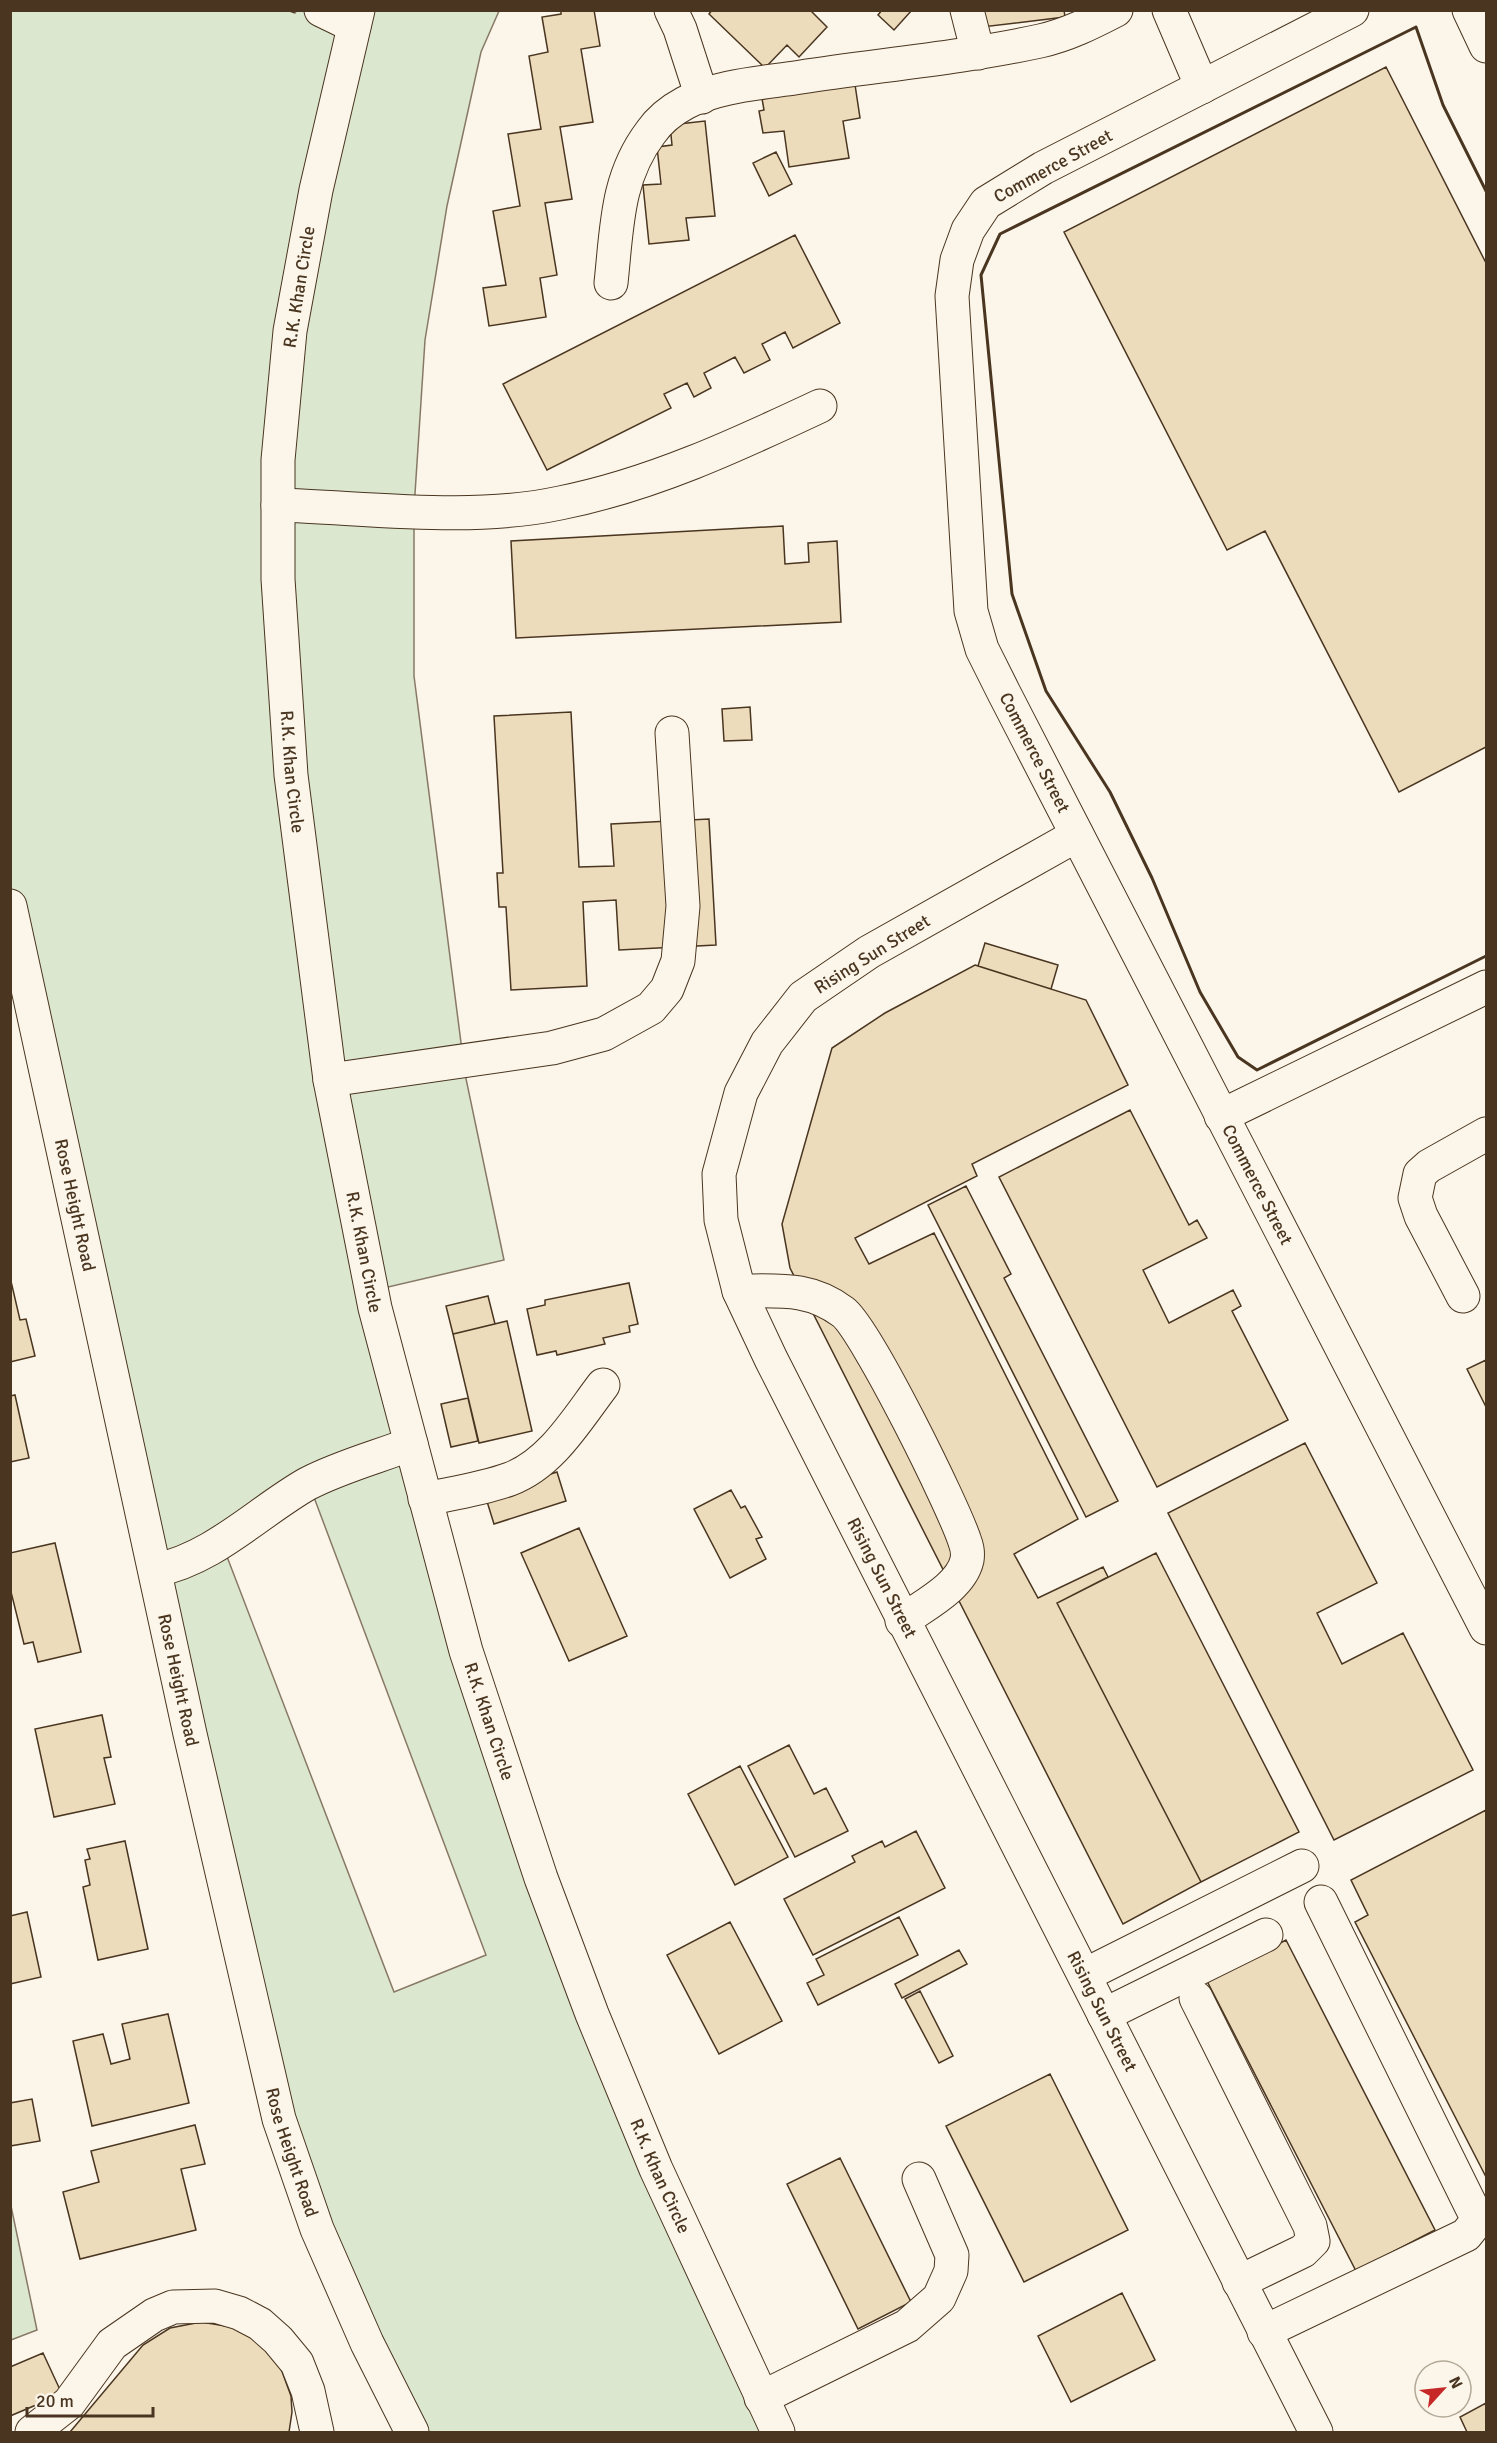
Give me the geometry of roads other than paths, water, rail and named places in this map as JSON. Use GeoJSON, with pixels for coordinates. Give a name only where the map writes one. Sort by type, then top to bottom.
{"type":"FeatureCollection","features":[{"type":"Feature","properties":{"kind":"street"},"geometry":{"type":"LineString","coordinates":[[321,10],[356,18]]}},
{"type":"Feature","properties":{"kind":"street"},"geometry":{"type":"LineString","coordinates":[[671,10],[680,29],[702,97]]}},
{"type":"Feature","properties":{"kind":"street"},"geometry":{"type":"LineString","coordinates":[[968,10],[978,53]]}},
{"type":"Feature","properties":{"kind":"street"},"geometry":{"type":"LineString","coordinates":[[611,283],[621,192],[635,156],[651,130],[667,114],[687,102],[763,83],[978,53],[1042,40],[1079,28],[1116,10]]}},
{"type":"Feature","properties":{"kind":"street"},"geometry":{"type":"LineString","coordinates":[[1169,10],[1202,87]]}},
{"type":"Feature","properties":{"kind":"street","name":"Commerce Street"},"geometry":{"type":"LineString","coordinates":[[1352,10],[1043,168],[986,203],[968,230],[957,260],[952,308],[971,611],[982,650],[1486,1628]]}},
{"type":"Feature","properties":{"kind":"street"},"geometry":{"type":"LineString","coordinates":[[1468,10],[1486,46]]}},
{"type":"Feature","properties":{"kind":"street","name":"R.K. Khan Circle"},"geometry":{"type":"LineString","coordinates":[[356,18],[316,190],[290,331],[278,460],[278,579],[291,776],[330,1080],[375,1308],[466,1652],[542,1878],[592,2014],[656,2169],[778,2433]]}},
{"type":"Feature","properties":{"kind":"street"},"geometry":{"type":"LineString","coordinates":[[278,505],[477,513],[560,504],[675,470],[820,406]]}},
{"type":"Feature","properties":{"kind":"street"},"geometry":{"type":"LineString","coordinates":[[330,1080],[552,1048],[604,1034],[651,1008],[667,989],[678,961],[683,906],[672,733]]}},
{"type":"Feature","properties":{"kind":"street","name":"Rising Sun Street"},"geometry":{"type":"LineString","coordinates":[[1077,835],[869,952],[803,997],[767,1043],[741,1093],[719,1174],[721,1220],[739,1291],[902,1621],[1316,2433]]}},
{"type":"Feature","properties":{"kind":"street","name":"Rose Height Road"},"geometry":{"type":"LineString","coordinates":[[10,906],[190,1734],[279,2119],[317,2229],[368,2343],[412,2433]]}},
{"type":"Feature","properties":{"kind":"street"},"geometry":{"type":"LineString","coordinates":[[1221,1116],[1486,987]]}},
{"type":"Feature","properties":{"kind":"street"},"geometry":{"type":"LineString","coordinates":[[1463,1296],[1421,1215],[1415,1198],[1420,1174],[1429,1166],[1486,1134]]}},
{"type":"Feature","properties":{"kind":"street"},"geometry":{"type":"LineString","coordinates":[[739,1291],[801,1291],[826,1300],[847,1315],[895,1398],[945,1498],[966,1542],[968,1556],[964,1570],[954,1583],[902,1621]]}},
{"type":"Feature","properties":{"kind":"street"},"geometry":{"type":"LineString","coordinates":[[425,1499],[512,1479],[536,1465],[560,1442],[603,1385]]}},
{"type":"Feature","properties":{"kind":"street"},"geometry":{"type":"LineString","coordinates":[[156,1570],[177,1566],[240,1530],[308,1484],[411,1444]]}},
{"type":"Feature","properties":{"kind":"street"},"geometry":{"type":"LineString","coordinates":[[1085,1976],[1302,1866]]}},
{"type":"Feature","properties":{"kind":"street"},"geometry":{"type":"LineString","coordinates":[[1264,2332],[1466,2235],[1478,2220],[1321,1902]]}},
{"type":"Feature","properties":{"kind":"street"},"geometry":{"type":"LineString","coordinates":[[1104,2015],[1266,1935]]}},
{"type":"Feature","properties":{"kind":"street"},"geometry":{"type":"LineString","coordinates":[[1196,1998],[1310,2226],[1313,2241],[1304,2251],[1239,2282]]}},
{"type":"Feature","properties":{"kind":"street"},"geometry":{"type":"LineString","coordinates":[[761,2398],[907,2326],[939,2298],[947,2285],[952,2255],[919,2179]]}},
{"type":"Feature","properties":{"kind":"street"},"geometry":{"type":"LineString","coordinates":[[32,2433],[69,2403],[112,2344],[154,2315],[173,2307],[215,2306],[239,2313],[261,2324],[278,2340],[297,2364],[308,2391],[317,2433]]}}]}
